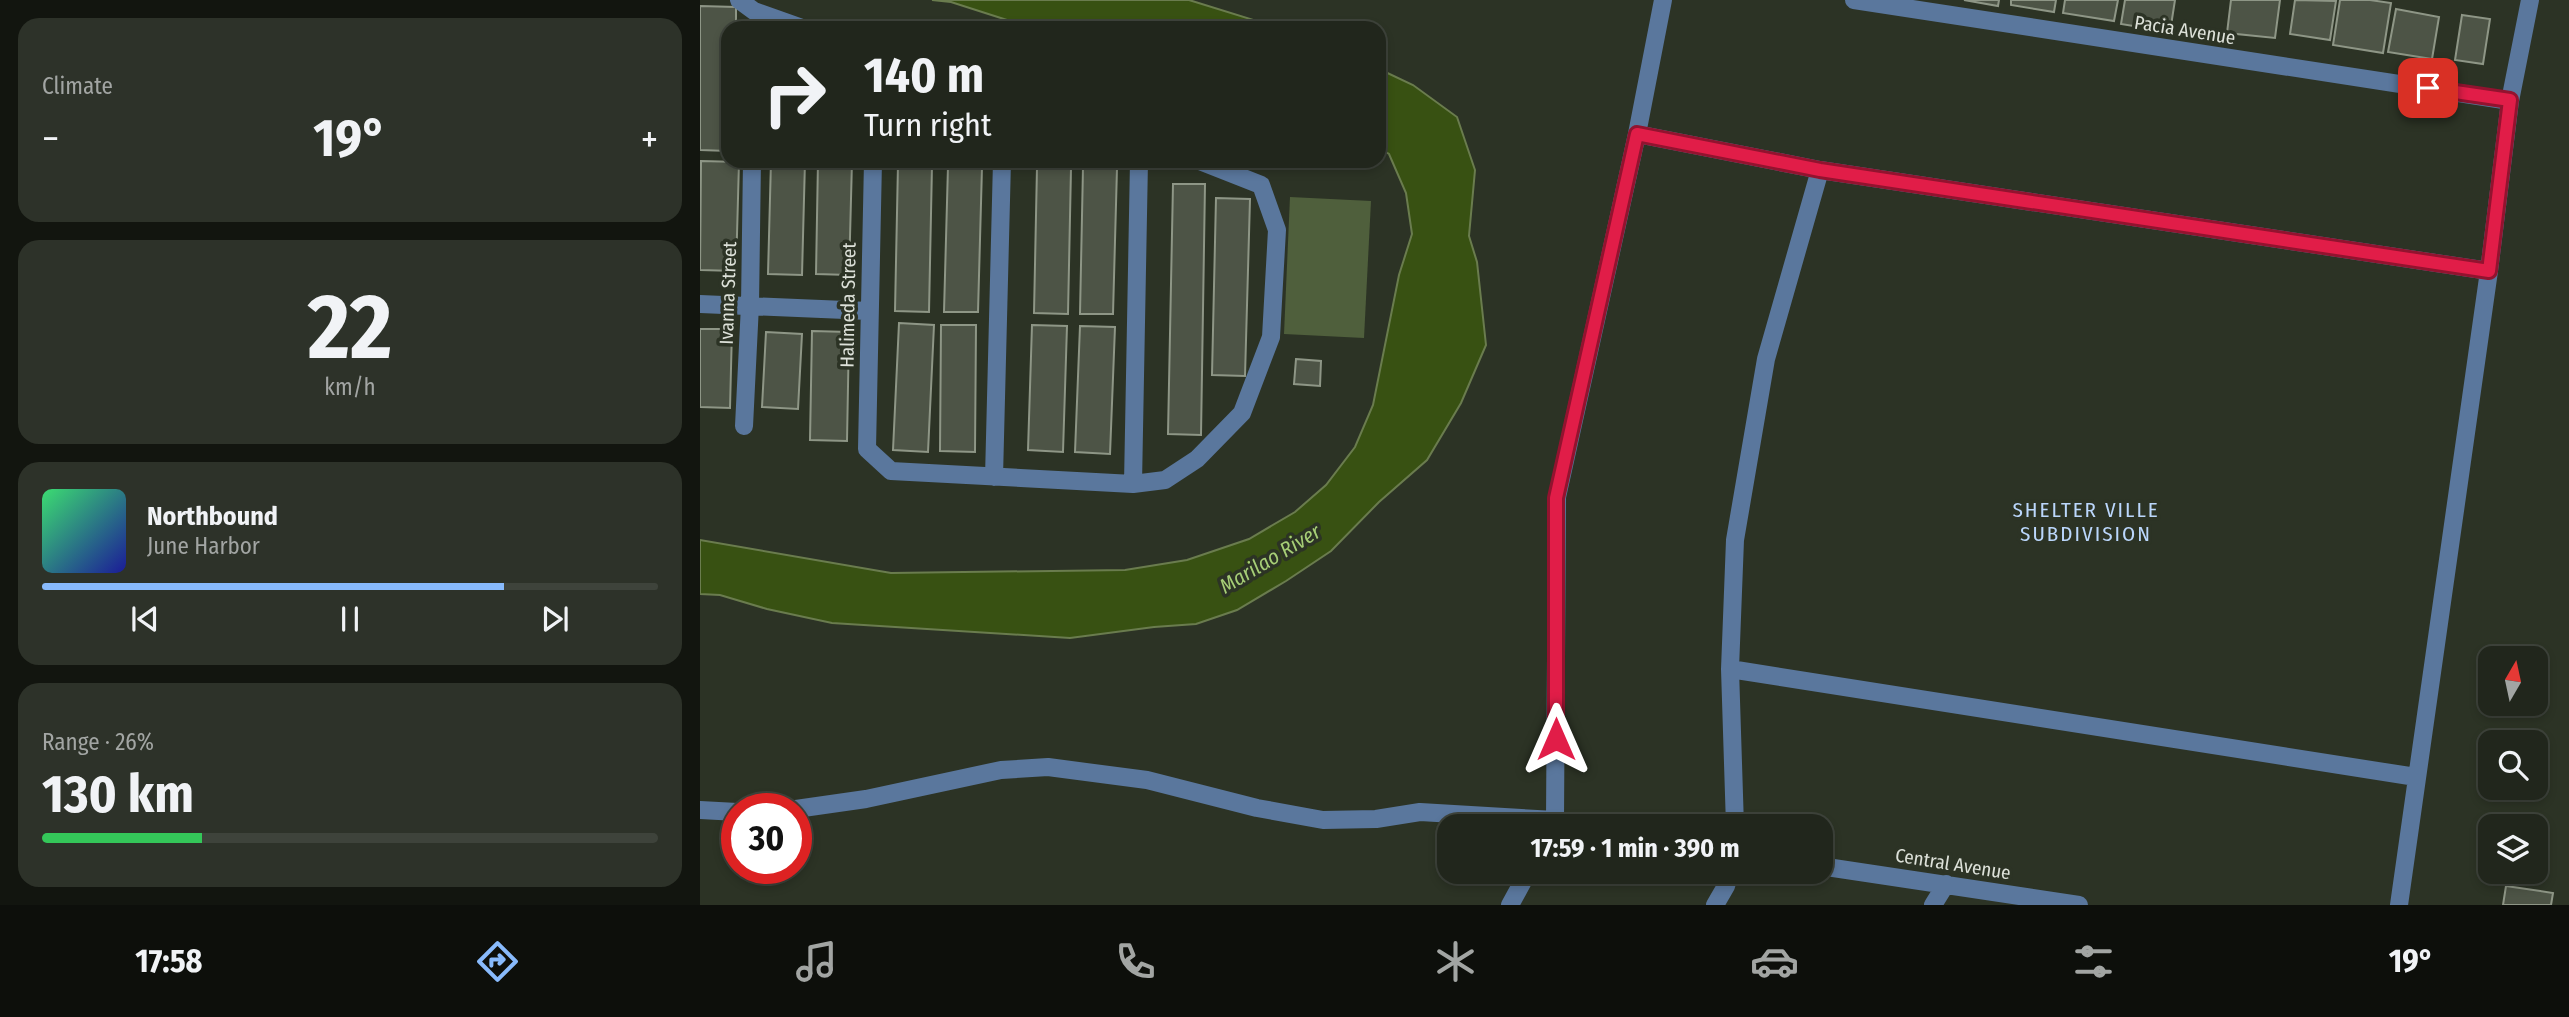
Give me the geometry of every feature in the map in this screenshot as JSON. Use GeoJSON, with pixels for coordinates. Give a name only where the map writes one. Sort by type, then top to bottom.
{"type":"FeatureCollection","features":[{"type":"Feature","properties":{"kind":"street"},"geometry":{"type":"LineString","coordinates":[[1554,814],[1556,498],[1637,134],[1663,0]]}},
{"type":"Feature","properties":{"kind":"street","name":"Pacia Avenue"},"geometry":{"type":"LineString","coordinates":[[1854,0],[2510,100]]}},
{"type":"Feature","properties":{"kind":"street"},"geometry":{"type":"LineString","coordinates":[[2399,905],[2489,271],[2510,100],[2530,0]]}},
{"type":"Feature","properties":{"kind":"street"},"geometry":{"type":"LineString","coordinates":[[749,13],[777,21]]}},
{"type":"Feature","properties":{"kind":"street"},"geometry":{"type":"LineString","coordinates":[[1637,134],[1820,170],[2489,271]]}},
{"type":"Feature","properties":{"kind":"street","name":"Ivanna Street"},"geometry":{"type":"LineString","coordinates":[[744,426],[750,305],[752,168]]}},
{"type":"Feature","properties":{"kind":"street","name":"Halimeda Street"},"geometry":{"type":"LineString","coordinates":[[873,168],[867,449],[891,471],[994,477]]}},
{"type":"Feature","properties":{"kind":"street"},"geometry":{"type":"LineString","coordinates":[[1002,168],[994,477],[1133,484],[1165,480],[1198,459],[1242,413],[1271,337],[1277,230],[1261,185],[1218,168]]}},
{"type":"Feature","properties":{"kind":"street"},"geometry":{"type":"LineString","coordinates":[[1133,484],[1139,168]]}},
{"type":"Feature","properties":{"kind":"street"},"geometry":{"type":"LineString","coordinates":[[1735,814],[1730,669],[1735,540],[1766,359],[1820,170]]}},
{"type":"Feature","properties":{"kind":"street"},"geometry":{"type":"LineString","coordinates":[[700,304],[869,311]]}},
{"type":"Feature","properties":{"kind":"street"},"geometry":{"type":"LineString","coordinates":[[1730,669],[2416,776]]}},
{"type":"Feature","properties":{"kind":"street"},"geometry":{"type":"LineString","coordinates":[[812,807],[866,799],[1001,770],[1048,767],[1147,780],[1257,808],[1323,820],[1376,819],[1420,812],[1444,814]]}},
{"type":"Feature","properties":{"kind":"street"},"geometry":{"type":"LineString","coordinates":[[700,810],[721,811]]}},
{"type":"Feature","properties":{"kind":"street","name":"Central Avenue"},"geometry":{"type":"LineString","coordinates":[[1833,868],[2079,905]]}},
{"type":"Feature","properties":{"kind":"street"},"geometry":{"type":"LineString","coordinates":[[1510,905],[1521,884]]}},
{"type":"Feature","properties":{"kind":"street"},"geometry":{"type":"LineString","coordinates":[[1715,905],[1727,884]]}},
{"type":"Feature","properties":{"kind":"street"},"geometry":{"type":"LineString","coordinates":[[1933,905],[1946,884]]}},
{"type":"Feature","properties":{"kind":"shaded area"},"geometry":{"type":"Polygon","coordinates":[[[1290,197],[1371,201],[1364,338],[1284,334],[1290,197]]]}},
{"type":"Feature","properties":{"kind":"water"},"geometry":{"type":"Polygon","coordinates":[[[932,0],[1189,0],[1256,21],[1012,21],[951,2],[932,0]]]}},
{"type":"Feature","properties":{"kind":"water","name":"Marilao River"},"geometry":{"type":"Polygon","coordinates":[[[1386,72],[1413,85],[1457,117],[1475,170],[1469,236],[1477,262],[1486,345],[1461,403],[1427,460],[1379,502],[1331,551],[1286,581],[1237,610],[1196,624],[1070,638],[832,623],[767,609],[720,595],[700,594],[700,540],[891,573],[1125,570],[1187,560],[1249,539],[1295,512],[1326,485],[1355,447],[1373,405],[1399,275],[1412,234],[1406,193],[1386,152],[1386,72]]]}},
{"type":"Feature","properties":{"kind":"building"},"geometry":{"type":"Polygon","coordinates":[[[1964,0],[1999,0],[1998,6],[1964,0]]]}},
{"type":"Feature","properties":{"kind":"building"},"geometry":{"type":"Polygon","coordinates":[[[2011,0],[2056,0],[2054,12],[2011,5],[2011,0]]]}},
{"type":"Feature","properties":{"kind":"building"},"geometry":{"type":"Polygon","coordinates":[[[2065,0],[2118,0],[2114,21],[2063,13],[2065,0]]]}},
{"type":"Feature","properties":{"kind":"building"},"geometry":{"type":"Polygon","coordinates":[[[2125,0],[2175,0],[2170,32],[2121,24],[2125,0]]]}},
{"type":"Feature","properties":{"kind":"building"},"geometry":{"type":"Polygon","coordinates":[[[2231,0],[2280,0],[2275,38],[2227,33],[2231,0]]]}},
{"type":"Feature","properties":{"kind":"building"},"geometry":{"type":"Polygon","coordinates":[[[2295,0],[2336,1],[2330,40],[2290,34],[2295,0]]]}},
{"type":"Feature","properties":{"kind":"building"},"geometry":{"type":"Polygon","coordinates":[[[2340,0],[2391,3],[2383,53],[2333,45],[2340,0]]]}},
{"type":"Feature","properties":{"kind":"building"},"geometry":{"type":"Polygon","coordinates":[[[700,6],[736,7],[736,21],[721,21],[721,151],[700,150],[700,6]]]}},
{"type":"Feature","properties":{"kind":"building"},"geometry":{"type":"Polygon","coordinates":[[[2396,9],[2439,17],[2432,59],[2388,52],[2396,9]]]}},
{"type":"Feature","properties":{"kind":"building"},"geometry":{"type":"Polygon","coordinates":[[[2462,15],[2490,19],[2483,64],[2455,60],[2462,15]]]}},
{"type":"Feature","properties":{"kind":"building"},"geometry":{"type":"Polygon","coordinates":[[[701,161],[721,162],[721,168],[739,168],[736,271],[700,270],[701,161]]]}},
{"type":"Feature","properties":{"kind":"building"},"geometry":{"type":"Polygon","coordinates":[[[771,168],[805,168],[802,275],[768,274],[771,168]]]}},
{"type":"Feature","properties":{"kind":"building"},"geometry":{"type":"Polygon","coordinates":[[[818,168],[852,168],[849,275],[816,274],[818,168]]]}},
{"type":"Feature","properties":{"kind":"building"},"geometry":{"type":"Polygon","coordinates":[[[898,168],[932,168],[929,312],[895,311],[898,168]]]}},
{"type":"Feature","properties":{"kind":"building"},"geometry":{"type":"Polygon","coordinates":[[[948,168],[982,168],[978,312],[944,312],[948,168]]]}},
{"type":"Feature","properties":{"kind":"building"},"geometry":{"type":"Polygon","coordinates":[[[1037,168],[1071,168],[1068,314],[1034,313],[1037,168]]]}},
{"type":"Feature","properties":{"kind":"building"},"geometry":{"type":"Polygon","coordinates":[[[1083,168],[1117,168],[1113,314],[1080,314],[1083,168]]]}},
{"type":"Feature","properties":{"kind":"building"},"geometry":{"type":"Polygon","coordinates":[[[1173,184],[1205,184],[1201,435],[1168,434],[1173,184]]]}},
{"type":"Feature","properties":{"kind":"building"},"geometry":{"type":"Polygon","coordinates":[[[1216,198],[1250,199],[1245,376],[1212,375],[1216,198]]]}},
{"type":"Feature","properties":{"kind":"building"},"geometry":{"type":"Polygon","coordinates":[[[899,323],[934,325],[928,452],[893,450],[899,323]]]}},
{"type":"Feature","properties":{"kind":"building"},"geometry":{"type":"Polygon","coordinates":[[[941,325],[976,325],[975,452],[940,451],[941,325]]]}},
{"type":"Feature","properties":{"kind":"building"},"geometry":{"type":"Polygon","coordinates":[[[1032,325],[1067,326],[1063,452],[1028,450],[1032,325]]]}},
{"type":"Feature","properties":{"kind":"building"},"geometry":{"type":"Polygon","coordinates":[[[1080,326],[1115,327],[1110,454],[1075,452],[1080,326]]]}},
{"type":"Feature","properties":{"kind":"building"},"geometry":{"type":"Polygon","coordinates":[[[700,329],[732,329],[730,408],[700,407],[700,329]]]}},
{"type":"Feature","properties":{"kind":"building"},"geometry":{"type":"Polygon","coordinates":[[[812,331],[849,332],[847,441],[810,440],[812,331]]]}},
{"type":"Feature","properties":{"kind":"building"},"geometry":{"type":"Polygon","coordinates":[[[766,332],[802,334],[798,409],[762,407],[766,332]]]}},
{"type":"Feature","properties":{"kind":"building"},"geometry":{"type":"Polygon","coordinates":[[[1296,359],[1321,361],[1320,386],[1294,384],[1296,359]]]}},
{"type":"Feature","properties":{"kind":"building"},"geometry":{"type":"Polygon","coordinates":[[[2506,886],[2553,893],[2551,905],[2503,905],[2506,886]]]}},
{"type":"Feature","properties":{"kind":"district","name":"SHELTER VILLE SUBDIVISION"},"geometry":{"type":"Point","coordinates":[2086,522]}},
{"type":"Feature","properties":{"kind":"route"},"geometry":{"type":"LineString","coordinates":[[1556,739],[1556,498],[1637,134],[1820,170],[2489,271],[2510,100],[2428,88]]}}]}
